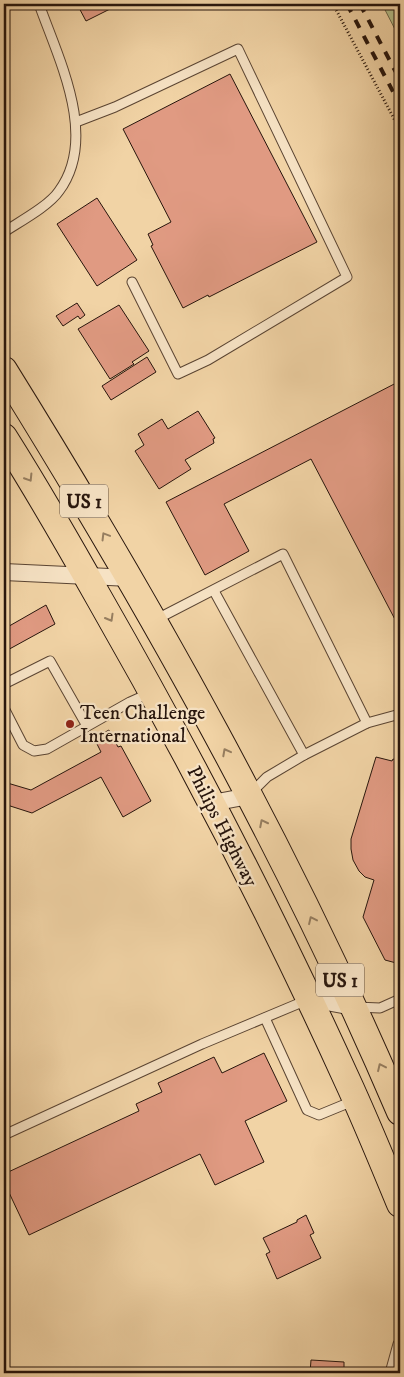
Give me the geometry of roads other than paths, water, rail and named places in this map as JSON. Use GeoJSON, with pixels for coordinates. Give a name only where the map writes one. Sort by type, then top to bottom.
{"type":"FeatureCollection","features":[{"type":"Feature","properties":{"kind":"main road","name":"Philips Highway"},"geometry":{"type":"LineString","coordinates":[[4,370],[130,578],[190,683],[302,899],[400,1112]]}},
{"type":"Feature","properties":{"kind":"main road","name":"Philips Highway"},"geometry":{"type":"LineString","coordinates":[[4,436],[49,510],[152,692],[212,803],[310,999],[356,1100],[400,1204]]}},
{"type":"Feature","properties":{"kind":"street"},"geometry":{"type":"LineString","coordinates":[[4,572],[130,578]]}},
{"type":"Feature","properties":{"kind":"street"},"geometry":{"type":"LineString","coordinates":[[212,803],[249,796]]}},
{"type":"Feature","properties":{"kind":"street"},"geometry":{"type":"LineString","coordinates":[[310,999],[353,1007]]}},
{"type":"Feature","properties":{"kind":"lane"},"geometry":{"type":"LineString","coordinates":[[4,232],[59,192],[67,178],[76,150],[76,122],[67,83],[39,4]]}},
{"type":"Feature","properties":{"kind":"lane"},"geometry":{"type":"LineString","coordinates":[[76,122],[115,107],[238,49],[347,277],[208,360],[178,374],[132,282]]}},
{"type":"Feature","properties":{"kind":"lane"},"geometry":{"type":"LineString","coordinates":[[154,621],[283,554],[367,723]]}},
{"type":"Feature","properties":{"kind":"lane"},"geometry":{"type":"LineString","coordinates":[[214,591],[304,755]]}},
{"type":"Feature","properties":{"kind":"lane"},"geometry":{"type":"LineString","coordinates":[[4,684],[50,661],[87,726]]}},
{"type":"Feature","properties":{"kind":"lane"},"geometry":{"type":"LineString","coordinates":[[4,708],[23,746],[34,751],[47,749],[152,692]]}},
{"type":"Feature","properties":{"kind":"lane"},"geometry":{"type":"LineString","coordinates":[[249,796],[267,777],[304,755],[367,723],[400,714]]}},
{"type":"Feature","properties":{"kind":"lane"},"geometry":{"type":"LineString","coordinates":[[4,1135],[202,1044],[310,999]]}},
{"type":"Feature","properties":{"kind":"lane"},"geometry":{"type":"LineString","coordinates":[[353,1007],[380,1008],[400,999]]}},
{"type":"Feature","properties":{"kind":"lane"},"geometry":{"type":"LineString","coordinates":[[264,1018],[308,1110],[319,1115],[356,1100]]}},
{"type":"Feature","properties":{"kind":"lane"},"geometry":{"type":"LineString","coordinates":[[390,1373],[398,1344],[400,1343]]}},
{"type":"Feature","properties":{"kind":"railway"},"geometry":{"type":"LineString","coordinates":[[347,4],[400,105]]}},
{"type":"Feature","properties":{"kind":"railway"},"geometry":{"type":"LineString","coordinates":[[360,4],[400,80]]}},
{"type":"Feature","properties":{"kind":"place","name":"Teen Challenge International"},"geometry":{"type":"Point","coordinates":[70,724]}}]}
